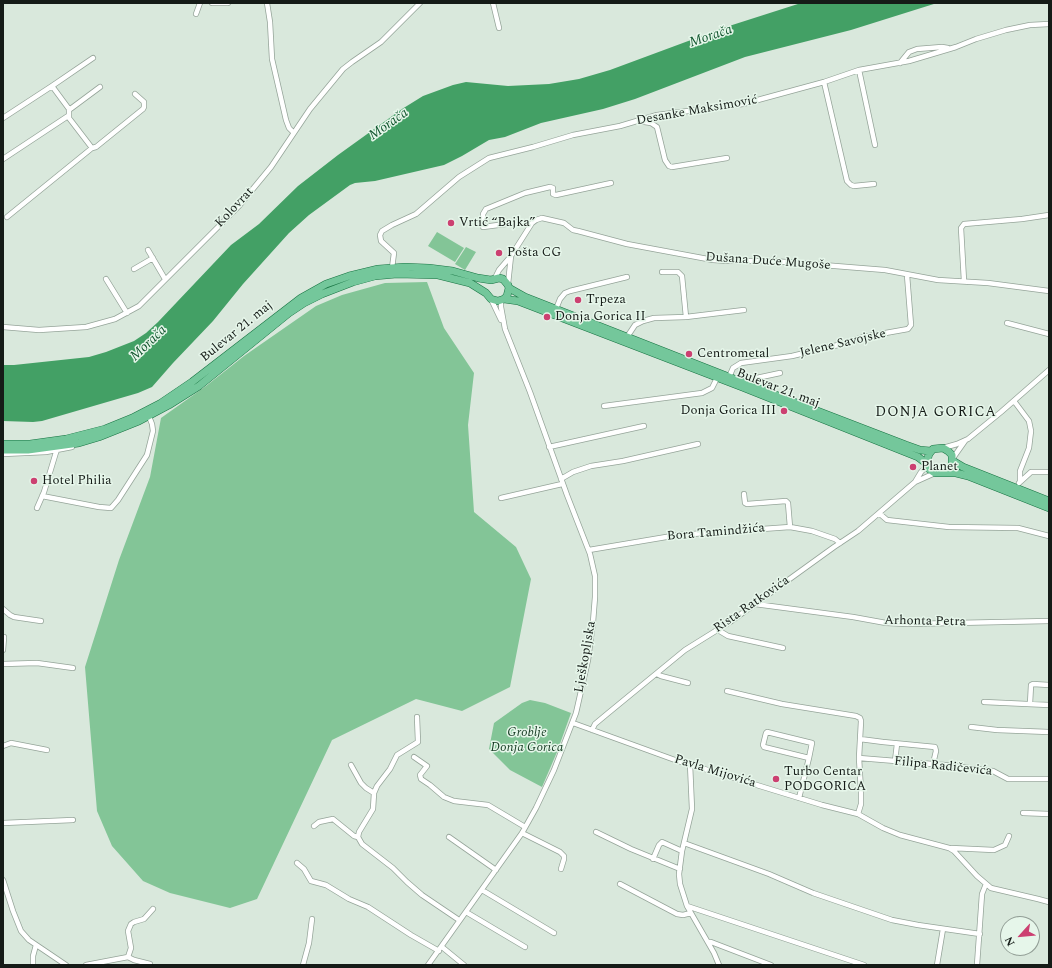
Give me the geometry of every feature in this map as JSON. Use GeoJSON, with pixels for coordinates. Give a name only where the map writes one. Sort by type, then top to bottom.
{"type":"FeatureCollection","features":[{"type":"Feature","properties":{"kind":"main road","name":"Bulevar 21. maj"},"geometry":{"type":"LineString","coordinates":[[3,450],[57,449],[120,430],[170,398],[290,305],[308,294],[326,284],[349,276],[369,271],[405,267],[429,268],[493,279],[503,279],[508,287],[525,297],[729,377],[920,450],[931,451],[936,448],[942,448]]}},
{"type":"Feature","properties":{"kind":"main road","name":"Bulevar 21. maj"},"geometry":{"type":"LineString","coordinates":[[3,444],[42,443],[76,437],[147,414],[182,397],[215,374],[296,308],[312,298],[336,287],[359,280],[382,275],[404,273],[442,276],[465,281],[475,285],[494,301],[503,299],[518,301],[918,457],[927,465],[929,469],[936,473]]}},
{"type":"Feature","properties":{"kind":"main road"},"geometry":{"type":"LineString","coordinates":[[488,296],[486,286],[493,279]]}},
{"type":"Feature","properties":{"kind":"main road"},"geometry":{"type":"LineString","coordinates":[[503,299],[508,292],[508,287]]}},
{"type":"Feature","properties":{"kind":"main road"},"geometry":{"type":"LineString","coordinates":[[942,448],[948,451],[953,460],[961,466],[1018,485],[1049,501]]}},
{"type":"Feature","properties":{"kind":"main road"},"geometry":{"type":"LineString","coordinates":[[927,465],[927,457],[931,451]]}},
{"type":"Feature","properties":{"kind":"main road"},"geometry":{"type":"LineString","coordinates":[[946,472],[951,468],[953,460]]}},
{"type":"Feature","properties":{"kind":"main road"},"geometry":{"type":"LineString","coordinates":[[936,473],[959,473],[1049,508]]}},
{"type":"Feature","properties":{"kind":"street"},"geometry":{"type":"LineString","coordinates":[[196,14],[200,3]]}},
{"type":"Feature","properties":{"kind":"street"},"geometry":{"type":"LineString","coordinates":[[212,3],[228,3]]}},
{"type":"Feature","properties":{"kind":"street"},"geometry":{"type":"LineString","coordinates":[[267,3],[270,22],[272,59],[286,120],[289,128],[294,133]]}},
{"type":"Feature","properties":{"kind":"street","name":"Kolovrat"},"geometry":{"type":"LineString","coordinates":[[3,327],[38,330],[79,328],[101,324],[139,306],[238,207],[271,167],[310,109],[346,67],[381,42],[420,3]]}},
{"type":"Feature","properties":{"kind":"street"},"geometry":{"type":"LineString","coordinates":[[493,3],[499,28]]}},
{"type":"Feature","properties":{"kind":"street","name":"Desanke Maksimović"},"geometry":{"type":"LineString","coordinates":[[392,268],[394,254],[381,241],[380,236],[382,231],[416,214],[454,180],[477,164],[495,156],[669,113],[743,104],[824,82],[859,70],[900,63],[950,49],[1006,30],[1030,25],[1049,24]]}},
{"type":"Feature","properties":{"kind":"street"},"geometry":{"type":"LineString","coordinates":[[900,63],[909,52],[917,49],[942,47],[950,49]]}},
{"type":"Feature","properties":{"kind":"street"},"geometry":{"type":"LineString","coordinates":[[3,118],[93,58]]}},
{"type":"Feature","properties":{"kind":"street"},"geometry":{"type":"LineString","coordinates":[[859,70],[875,145]]}},
{"type":"Feature","properties":{"kind":"street"},"geometry":{"type":"LineString","coordinates":[[824,82],[847,181],[854,186],[874,184]]}},
{"type":"Feature","properties":{"kind":"street"},"geometry":{"type":"LineString","coordinates":[[52,86],[69,110]]}},
{"type":"Feature","properties":{"kind":"street"},"geometry":{"type":"LineString","coordinates":[[92,148],[68,116],[69,110],[100,87]]}},
{"type":"Feature","properties":{"kind":"street"},"geometry":{"type":"LineString","coordinates":[[7,217],[143,109],[144,102],[135,94]]}},
{"type":"Feature","properties":{"kind":"street"},"geometry":{"type":"LineString","coordinates":[[3,159],[68,116]]}},
{"type":"Feature","properties":{"kind":"street"},"geometry":{"type":"LineString","coordinates":[[637,121],[651,123],[657,127],[665,160],[669,166],[672,167],[727,158]]}},
{"type":"Feature","properties":{"kind":"street"},"geometry":{"type":"LineString","coordinates":[[493,279],[511,256],[530,225],[525,222],[520,222],[483,227],[483,214],[486,209],[520,195],[544,188],[552,187],[553,194],[556,195],[612,182]]}},
{"type":"Feature","properties":{"kind":"street"},"geometry":{"type":"LineString","coordinates":[[964,281],[961,228],[964,224],[1049,215]]}},
{"type":"Feature","properties":{"kind":"street","name":"Dušana Duće Mugoše"},"geometry":{"type":"LineString","coordinates":[[530,225],[536,220],[545,218],[566,224],[573,230],[627,244],[713,260],[773,261],[885,270],[938,280],[1011,285],[1049,291]]}},
{"type":"Feature","properties":{"kind":"street"},"geometry":{"type":"LineString","coordinates":[[148,250],[165,279]]}},
{"type":"Feature","properties":{"kind":"street"},"geometry":{"type":"LineString","coordinates":[[508,287],[511,256]]}},
{"type":"Feature","properties":{"kind":"street"},"geometry":{"type":"LineString","coordinates":[[134,269],[153,258]]}},
{"type":"Feature","properties":{"kind":"street"},"geometry":{"type":"LineString","coordinates":[[662,272],[678,272],[682,276],[686,317]]}},
{"type":"Feature","properties":{"kind":"street","name":"Jelene Savojske"},"geometry":{"type":"LineString","coordinates":[[729,377],[733,368],[741,363],[792,356],[863,338],[908,329],[911,325],[907,275]]}},
{"type":"Feature","properties":{"kind":"street"},"geometry":{"type":"LineString","coordinates":[[556,309],[560,299],[565,293],[627,277]]}},
{"type":"Feature","properties":{"kind":"street"},"geometry":{"type":"LineString","coordinates":[[106,279],[127,313]]}},
{"type":"Feature","properties":{"kind":"street","name":"Lješkopljska"},"geometry":{"type":"LineString","coordinates":[[428,965],[522,833],[554,770],[573,723],[588,660],[594,612],[595,576],[589,550],[561,482],[530,392],[503,323],[488,296]]}},
{"type":"Feature","properties":{"kind":"street","name":"Lješkopljska"},"geometry":{"type":"LineString","coordinates":[[503,299],[501,308],[503,323]]}},
{"type":"Feature","properties":{"kind":"street"},"geometry":{"type":"LineString","coordinates":[[628,337],[635,325],[654,318],[686,317],[744,310]]}},
{"type":"Feature","properties":{"kind":"street"},"geometry":{"type":"LineString","coordinates":[[1007,323],[1049,334]]}},
{"type":"Feature","properties":{"kind":"street"},"geometry":{"type":"LineString","coordinates":[[953,460],[965,441],[1049,370]]}},
{"type":"Feature","properties":{"kind":"street"},"geometry":{"type":"LineString","coordinates":[[746,383],[752,379],[780,373]]}},
{"type":"Feature","properties":{"kind":"street"},"geometry":{"type":"LineString","coordinates":[[604,406],[702,393],[712,388],[717,378]]}},
{"type":"Feature","properties":{"kind":"street"},"geometry":{"type":"LineString","coordinates":[[1014,401],[1029,421],[1031,430],[1028,448],[1020,471],[1018,485]]}},
{"type":"Feature","properties":{"kind":"street"},"geometry":{"type":"LineString","coordinates":[[42,496],[111,508],[118,500],[147,455],[152,440],[153,431],[152,424],[147,414]]}},
{"type":"Feature","properties":{"kind":"street"},"geometry":{"type":"LineString","coordinates":[[549,447],[644,426]]}},
{"type":"Feature","properties":{"kind":"street"},"geometry":{"type":"LineString","coordinates":[[942,448],[965,441]]}},
{"type":"Feature","properties":{"kind":"street"},"geometry":{"type":"LineString","coordinates":[[501,498],[561,482],[572,472],[591,466],[623,461],[698,444]]}},
{"type":"Feature","properties":{"kind":"street"},"geometry":{"type":"LineString","coordinates":[[3,454],[24,454],[57,449],[37,508]]}},
{"type":"Feature","properties":{"kind":"street","name":"Rista Ratkovića"},"geometry":{"type":"LineString","coordinates":[[592,730],[595,724],[685,650],[718,630],[840,543],[855,534],[880,514],[915,482],[927,465]]}},
{"type":"Feature","properties":{"kind":"street"},"geometry":{"type":"LineString","coordinates":[[1018,485],[1030,473],[1049,472]]}},
{"type":"Feature","properties":{"kind":"street","name":"Rista Ratkovića"},"geometry":{"type":"LineString","coordinates":[[915,482],[936,473]]}},
{"type":"Feature","properties":{"kind":"street"},"geometry":{"type":"LineString","coordinates":[[744,494],[747,504],[786,501],[788,503],[790,527]]}},
{"type":"Feature","properties":{"kind":"street"},"geometry":{"type":"LineString","coordinates":[[880,514],[886,519],[894,521],[949,527],[1018,528],[1049,536]]}},
{"type":"Feature","properties":{"kind":"street","name":"Bora Tamindžića"},"geometry":{"type":"LineString","coordinates":[[589,550],[678,535],[790,527],[812,530],[835,539],[840,543]]}},
{"type":"Feature","properties":{"kind":"street","name":"Arhonta Petra"},"geometry":{"type":"LineString","coordinates":[[755,604],[853,617],[886,623],[908,624],[1049,621]]}},
{"type":"Feature","properties":{"kind":"street"},"geometry":{"type":"LineString","coordinates":[[3,609],[14,617],[41,621]]}},
{"type":"Feature","properties":{"kind":"street"},"geometry":{"type":"LineString","coordinates":[[718,630],[728,636],[783,648]]}},
{"type":"Feature","properties":{"kind":"street"},"geometry":{"type":"LineString","coordinates":[[3,650],[4,637]]}},
{"type":"Feature","properties":{"kind":"street"},"geometry":{"type":"LineString","coordinates":[[3,664],[37,663],[73,668]]}},
{"type":"Feature","properties":{"kind":"street"},"geometry":{"type":"LineString","coordinates":[[657,674],[688,683]]}},
{"type":"Feature","properties":{"kind":"street"},"geometry":{"type":"LineString","coordinates":[[1030,704],[1031,685],[1049,685]]}},
{"type":"Feature","properties":{"kind":"street"},"geometry":{"type":"LineString","coordinates":[[727,692],[782,704],[856,716],[860,718],[862,791],[861,804],[858,814]]}},
{"type":"Feature","properties":{"kind":"street"},"geometry":{"type":"LineString","coordinates":[[984,702],[1049,705]]}},
{"type":"Feature","properties":{"kind":"street"},"geometry":{"type":"LineString","coordinates":[[358,837],[359,832],[373,809],[374,793],[377,786],[390,769],[397,755],[418,742],[417,717]]}},
{"type":"Feature","properties":{"kind":"street","name":"Pavla Mijovića"},"geometry":{"type":"LineString","coordinates":[[573,723],[690,764],[799,798],[858,814],[883,828],[900,835],[951,848],[994,850],[1005,845],[1009,836]]}},
{"type":"Feature","properties":{"kind":"street"},"geometry":{"type":"LineString","coordinates":[[971,727],[997,730],[1049,732]]}},
{"type":"Feature","properties":{"kind":"street"},"geometry":{"type":"LineString","coordinates":[[799,798],[809,758],[812,743],[766,733],[762,745],[764,747],[809,758]]}},
{"type":"Feature","properties":{"kind":"street"},"geometry":{"type":"LineString","coordinates":[[860,739],[935,747],[936,751],[933,764]]}},
{"type":"Feature","properties":{"kind":"street"},"geometry":{"type":"LineString","coordinates":[[3,746],[10,743],[47,750]]}},
{"type":"Feature","properties":{"kind":"street"},"geometry":{"type":"LineString","coordinates":[[895,761],[897,744]]}},
{"type":"Feature","properties":{"kind":"street"},"geometry":{"type":"LineString","coordinates":[[414,757],[428,766],[420,775],[421,779],[444,797],[454,801],[488,805],[525,827]]}},
{"type":"Feature","properties":{"kind":"street","name":"Filipa Radičevića"},"geometry":{"type":"LineString","coordinates":[[860,758],[993,771],[1008,779],[1049,779]]}},
{"type":"Feature","properties":{"kind":"street"},"geometry":{"type":"LineString","coordinates":[[690,764],[692,809],[682,851],[680,884],[687,906],[714,953],[719,965]]}},
{"type":"Feature","properties":{"kind":"street"},"geometry":{"type":"LineString","coordinates":[[351,765],[361,782],[366,788],[374,793]]}},
{"type":"Feature","properties":{"kind":"street"},"geometry":{"type":"LineString","coordinates":[[1023,813],[1049,814]]}},
{"type":"Feature","properties":{"kind":"street"},"geometry":{"type":"LineString","coordinates":[[314,826],[319,822],[333,819],[354,836],[358,837],[362,844],[393,868],[407,882],[459,920]]}},
{"type":"Feature","properties":{"kind":"street"},"geometry":{"type":"LineString","coordinates":[[3,823],[74,820]]}},
{"type":"Feature","properties":{"kind":"street"},"geometry":{"type":"LineString","coordinates":[[596,832],[653,859],[680,869]]}},
{"type":"Feature","properties":{"kind":"street"},"geometry":{"type":"LineString","coordinates":[[522,833],[560,852],[564,856],[561,869]]}},
{"type":"Feature","properties":{"kind":"street"},"geometry":{"type":"LineString","coordinates":[[450,837],[496,870]]}},
{"type":"Feature","properties":{"kind":"street"},"geometry":{"type":"LineString","coordinates":[[653,859],[659,845],[662,842],[682,851]]}},
{"type":"Feature","properties":{"kind":"street"},"geometry":{"type":"LineString","coordinates":[[684,843],[768,874],[813,893],[885,917],[918,925],[980,934]]}},
{"type":"Feature","properties":{"kind":"street"},"geometry":{"type":"LineString","coordinates":[[951,848],[986,884],[995,889],[1049,902]]}},
{"type":"Feature","properties":{"kind":"street"},"geometry":{"type":"LineString","coordinates":[[297,863],[304,869],[311,881],[326,885],[349,899],[368,907],[411,935],[440,949],[464,965]]}},
{"type":"Feature","properties":{"kind":"street"},"geometry":{"type":"LineString","coordinates":[[3,880],[21,931],[29,940],[66,965]]}},
{"type":"Feature","properties":{"kind":"street"},"geometry":{"type":"LineString","coordinates":[[620,884],[677,914],[683,915],[691,913]]}},
{"type":"Feature","properties":{"kind":"street"},"geometry":{"type":"LineString","coordinates":[[976,965],[980,934],[982,894],[986,884]]}},
{"type":"Feature","properties":{"kind":"street"},"geometry":{"type":"LineString","coordinates":[[482,890],[554,933]]}},
{"type":"Feature","properties":{"kind":"street"},"geometry":{"type":"LineString","coordinates":[[687,906],[864,965]]}},
{"type":"Feature","properties":{"kind":"street"},"geometry":{"type":"LineString","coordinates":[[128,957],[131,948],[128,931],[131,924],[144,919],[153,909]]}},
{"type":"Feature","properties":{"kind":"street"},"geometry":{"type":"LineString","coordinates":[[466,912],[525,947]]}},
{"type":"Feature","properties":{"kind":"street"},"geometry":{"type":"LineString","coordinates":[[303,965],[309,943],[312,919]]}},
{"type":"Feature","properties":{"kind":"street"},"geometry":{"type":"LineString","coordinates":[[937,965],[943,929]]}},
{"type":"Feature","properties":{"kind":"street"},"geometry":{"type":"LineString","coordinates":[[708,942],[771,965]]}},
{"type":"Feature","properties":{"kind":"street"},"geometry":{"type":"LineString","coordinates":[[33,965],[33,956],[36,945]]}},
{"type":"Feature","properties":{"kind":"street"},"geometry":{"type":"LineString","coordinates":[[86,965],[128,957],[138,962],[150,964]]}},
{"type":"Feature","properties":{"kind":"green space"},"geometry":{"type":"Polygon","coordinates":[[[437,232],[464,248],[455,262],[428,246],[437,232]]]}},
{"type":"Feature","properties":{"kind":"green space"},"geometry":{"type":"Polygon","coordinates":[[[466,247],[476,252],[465,270],[455,264],[466,247]]]}},
{"type":"Feature","properties":{"kind":"green space"},"geometry":{"type":"Polygon","coordinates":[[[427,282],[444,328],[474,373],[468,425],[474,512],[516,547],[531,579],[510,687],[462,711],[416,699],[332,740],[257,899],[230,908],[170,893],[143,881],[112,846],[97,811],[85,667],[119,560],[150,477],[161,418],[206,386],[244,356],[316,306],[342,295],[385,283],[427,282]]]}},
{"type":"Feature","properties":{"kind":"green space","name":"Groblje Donja Gorica"},"geometry":{"type":"Polygon","coordinates":[[[530,700],[545,703],[571,713],[542,787],[510,770],[489,749],[494,723],[522,703],[530,700]]]}},
{"type":"Feature","properties":{"kind":"water","name":"Morača"},"geometry":{"type":"Polygon","coordinates":[[[801,3],[937,3],[851,30],[745,57],[635,99],[603,109],[541,123],[505,137],[489,140],[444,165],[375,181],[350,185],[309,215],[289,233],[243,284],[213,321],[152,387],[138,393],[42,421],[3,421],[3,365],[89,357],[134,341],[158,322],[231,245],[259,224],[298,186],[338,155],[402,109],[423,96],[466,82],[508,86],[549,84],[579,79],[610,70],[726,27],[801,3]]]}},
{"type":"Feature","properties":{"kind":"place","name":"Vrtić “Bajka”"},"geometry":{"type":"Point","coordinates":[451,223]}},
{"type":"Feature","properties":{"kind":"place","name":"Pošta CG"},"geometry":{"type":"Point","coordinates":[499,253]}},
{"type":"Feature","properties":{"kind":"place","name":"Trpeza"},"geometry":{"type":"Point","coordinates":[578,300]}},
{"type":"Feature","properties":{"kind":"place","name":"Donja Gorica II"},"geometry":{"type":"Point","coordinates":[547,317]}},
{"type":"Feature","properties":{"kind":"place","name":"Centrometal"},"geometry":{"type":"Point","coordinates":[689,354]}},
{"type":"Feature","properties":{"kind":"place","name":"Donja Gorica III"},"geometry":{"type":"Point","coordinates":[784,411]}},
{"type":"Feature","properties":{"kind":"place","name":"Planet"},"geometry":{"type":"Point","coordinates":[913,467]}},
{"type":"Feature","properties":{"kind":"place","name":"Hotel Philia"},"geometry":{"type":"Point","coordinates":[34,481]}},
{"type":"Feature","properties":{"kind":"place","name":"Turbo Centar PODGORICA"},"geometry":{"type":"Point","coordinates":[776,779]}},
{"type":"Feature","properties":{"kind":"district","name":"DONJA GORICA"},"geometry":{"type":"Point","coordinates":[936,413]}}]}
